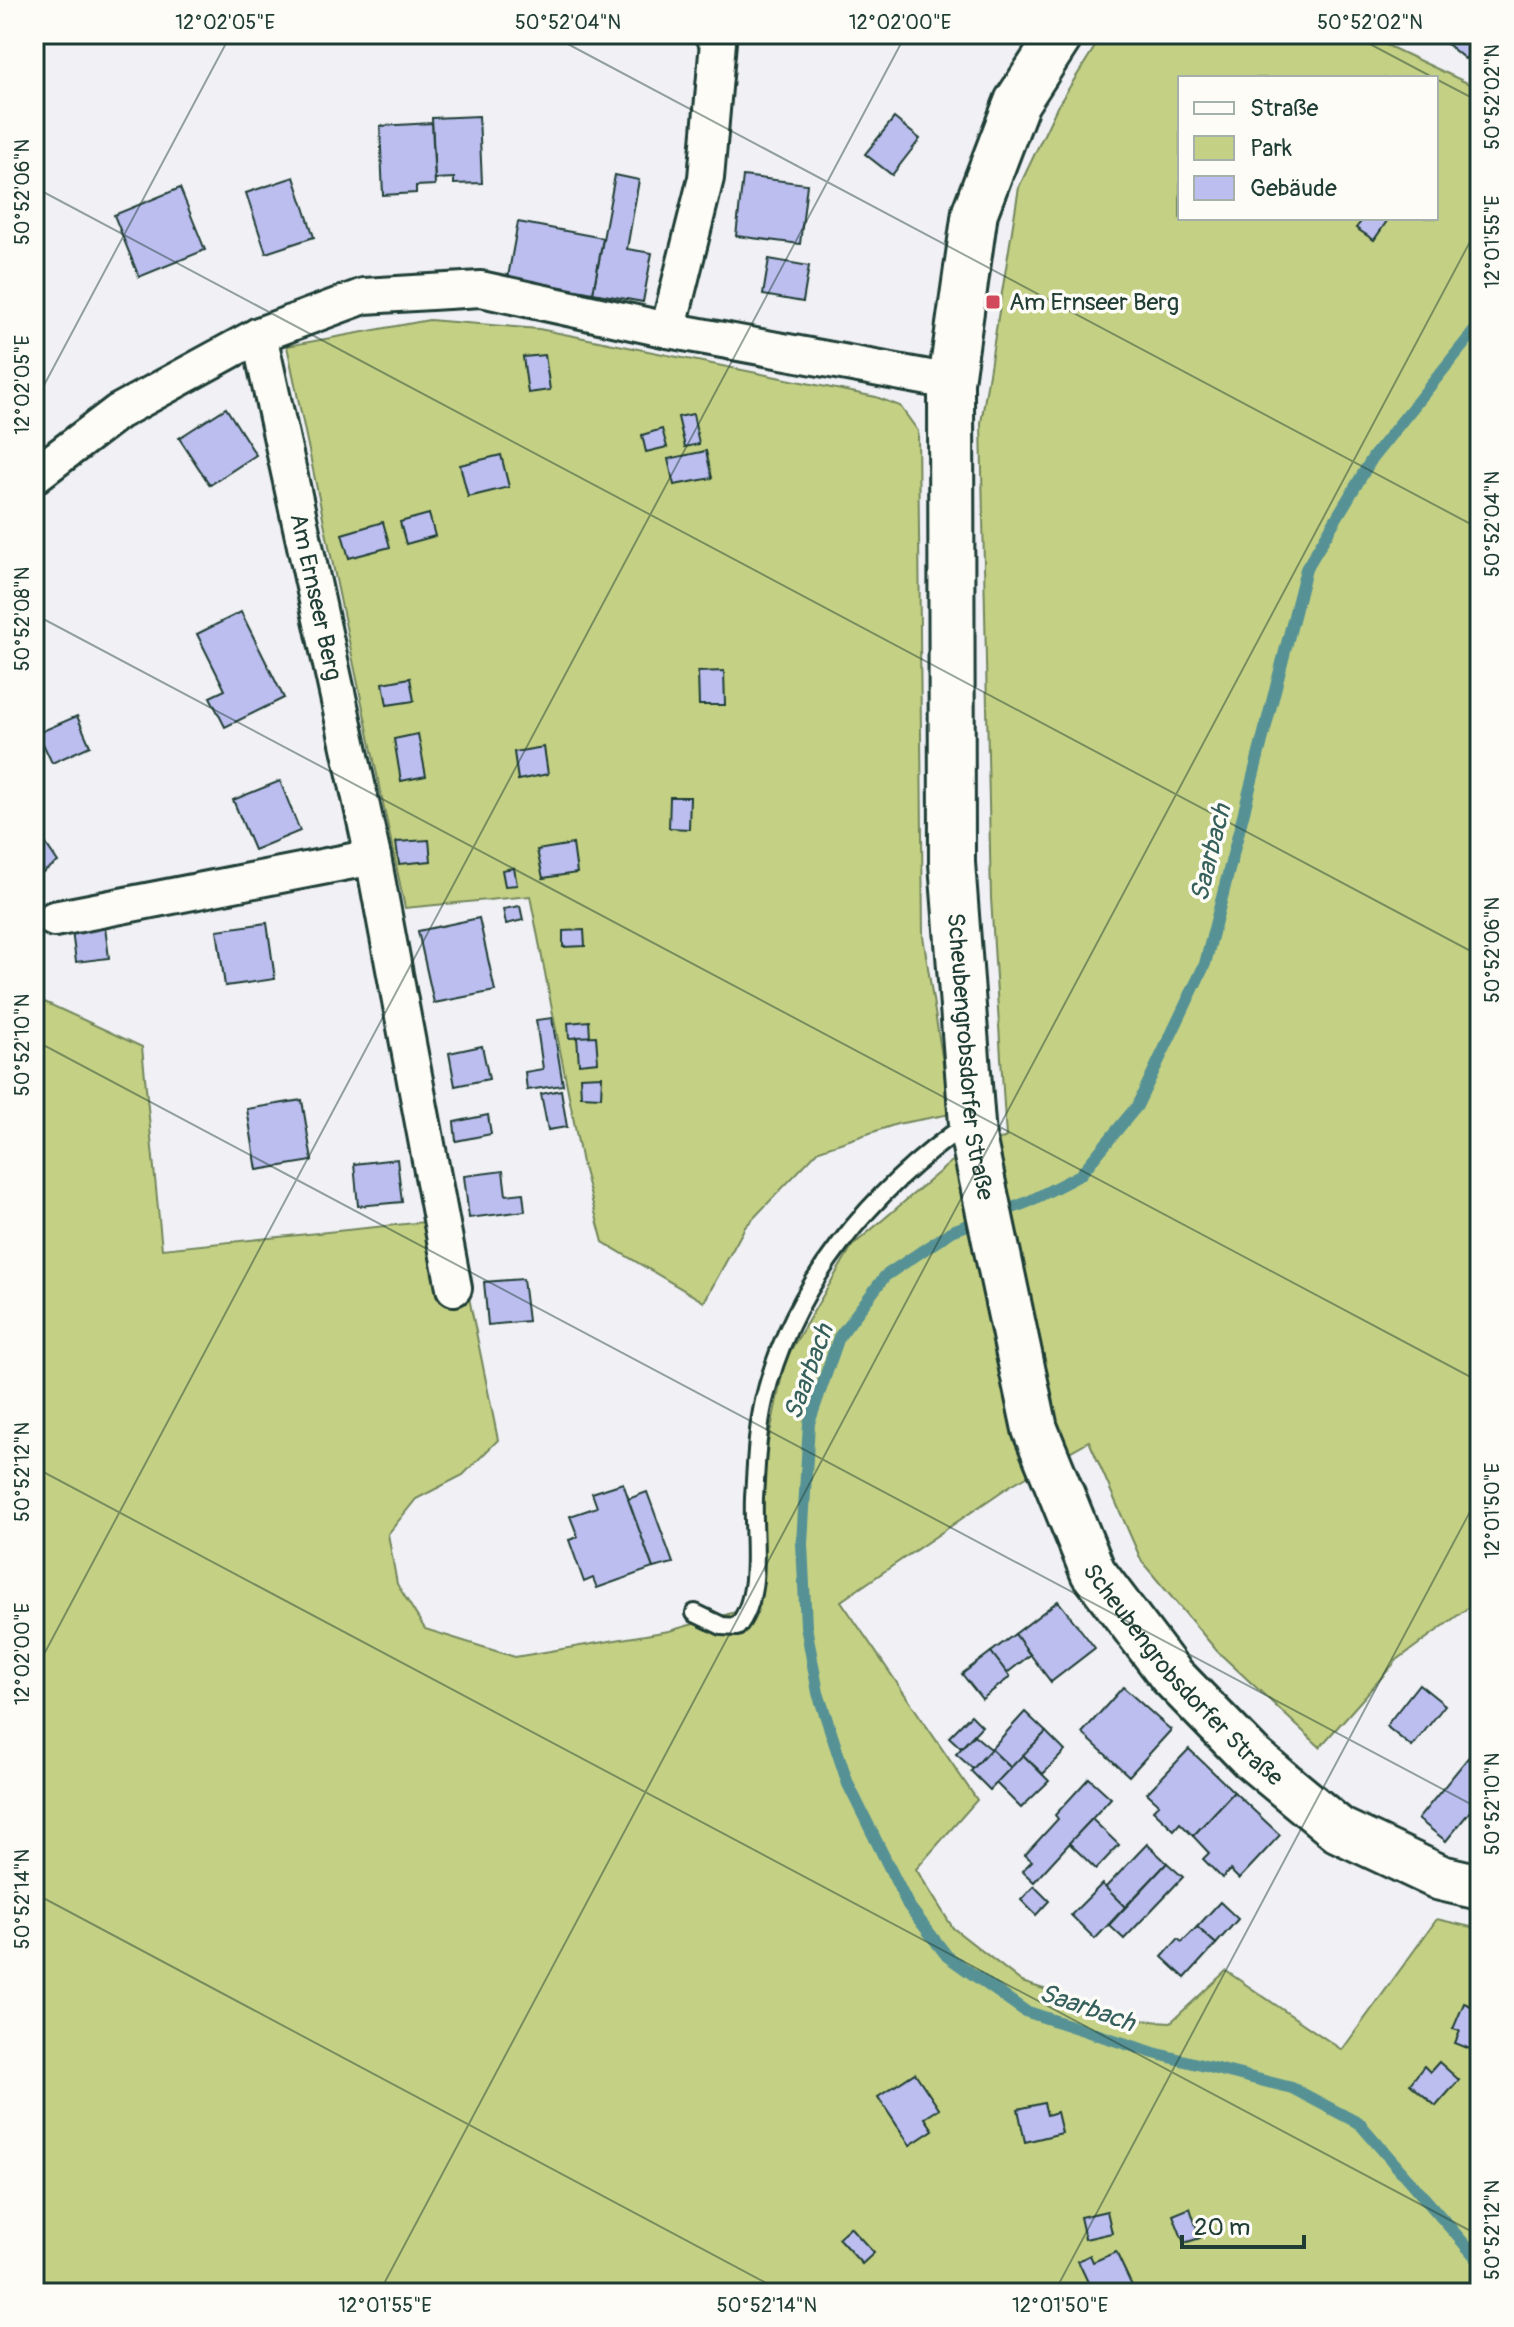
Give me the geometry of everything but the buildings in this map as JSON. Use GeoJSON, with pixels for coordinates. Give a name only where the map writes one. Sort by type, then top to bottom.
{"type":"FeatureCollection","features":[{"type":"Feature","properties":{"kind":"main road","name":"Scheubengrobsdorfer Straße"},"geometry":{"type":"LineString","coordinates":[[1061,34],[1017,102],[975,212],[951,382],[952,863],[973,1129],[998,1264],[1035,1429],[1093,1572],[1171,1675],[1251,1757],[1339,1830],[1441,1878],[1480,1887]]}},
{"type":"Feature","properties":{"kind":"street"},"geometry":{"type":"LineString","coordinates":[[668,330],[706,178],[718,42],[712,34]]}},
{"type":"Feature","properties":{"kind":"street"},"geometry":{"type":"LineString","coordinates":[[34,476],[118,412],[259,335],[364,296],[481,289],[668,330],[951,382]]}},
{"type":"Feature","properties":{"kind":"street","name":"Am Ernseer Berg"},"geometry":{"type":"LineString","coordinates":[[259,335],[373,857],[454,1288]]}},
{"type":"Feature","properties":{"kind":"street"},"geometry":{"type":"LineString","coordinates":[[54,919],[373,857]]}},
{"type":"Feature","properties":{"kind":"lane"},"geometry":{"type":"LineString","coordinates":[[695,1613],[722,1626],[737,1627],[747,1615],[754,1576],[756,1467],[764,1402],[777,1360],[832,1253],[873,1201],[927,1152],[973,1129]]}},
{"type":"Feature","properties":{"kind":"green space"},"geometry":{"type":"Polygon","coordinates":[[[1103,34],[1363,34],[1480,89],[1480,1599],[1397,1660],[1320,1747],[1217,1651],[1142,1562],[1089,1441],[1011,1485],[841,1601],[977,1800],[916,1869],[953,1928],[1022,1982],[1139,2020],[1171,2022],[1226,1971],[1342,2050],[1437,1919],[1480,1929],[1480,2293],[34,2293],[34,997],[142,1047],[162,1249],[453,1219],[498,1440],[463,1475],[416,1499],[388,1534],[397,1584],[425,1629],[515,1657],[669,1631],[760,1605],[763,1467],[785,1360],[852,1246],[951,1162],[1006,1137],[991,898],[981,423],[1019,187],[1057,107],[1103,34]]]}},
{"type":"Feature","properties":{"kind":"green space"},"geometry":{"type":"Polygon","coordinates":[[[429,320],[539,329],[876,397],[900,406],[918,431],[923,936],[951,1114],[897,1124],[819,1150],[745,1227],[704,1302],[603,1242],[582,1163],[530,896],[405,908],[287,346],[429,320]]]}},
{"type":"Feature","properties":{"kind":"waterway","name":"Saarbach"},"geometry":{"type":"LineString","coordinates":[[1480,324],[1373,457],[1306,569],[1205,964],[1137,1106],[1080,1175],[1028,1202],[952,1231],[885,1276],[839,1337],[809,1423],[802,1544],[806,1626],[818,1693],[848,1784],[908,1905],[947,1956],[1025,2011],[1154,2053],[1292,2088],[1360,2124],[1480,2262]]}},
{"type":"Feature","properties":{"kind":"place","name":"Am Ernseer Berg"},"geometry":{"type":"Point","coordinates":[993,302]}}]}
